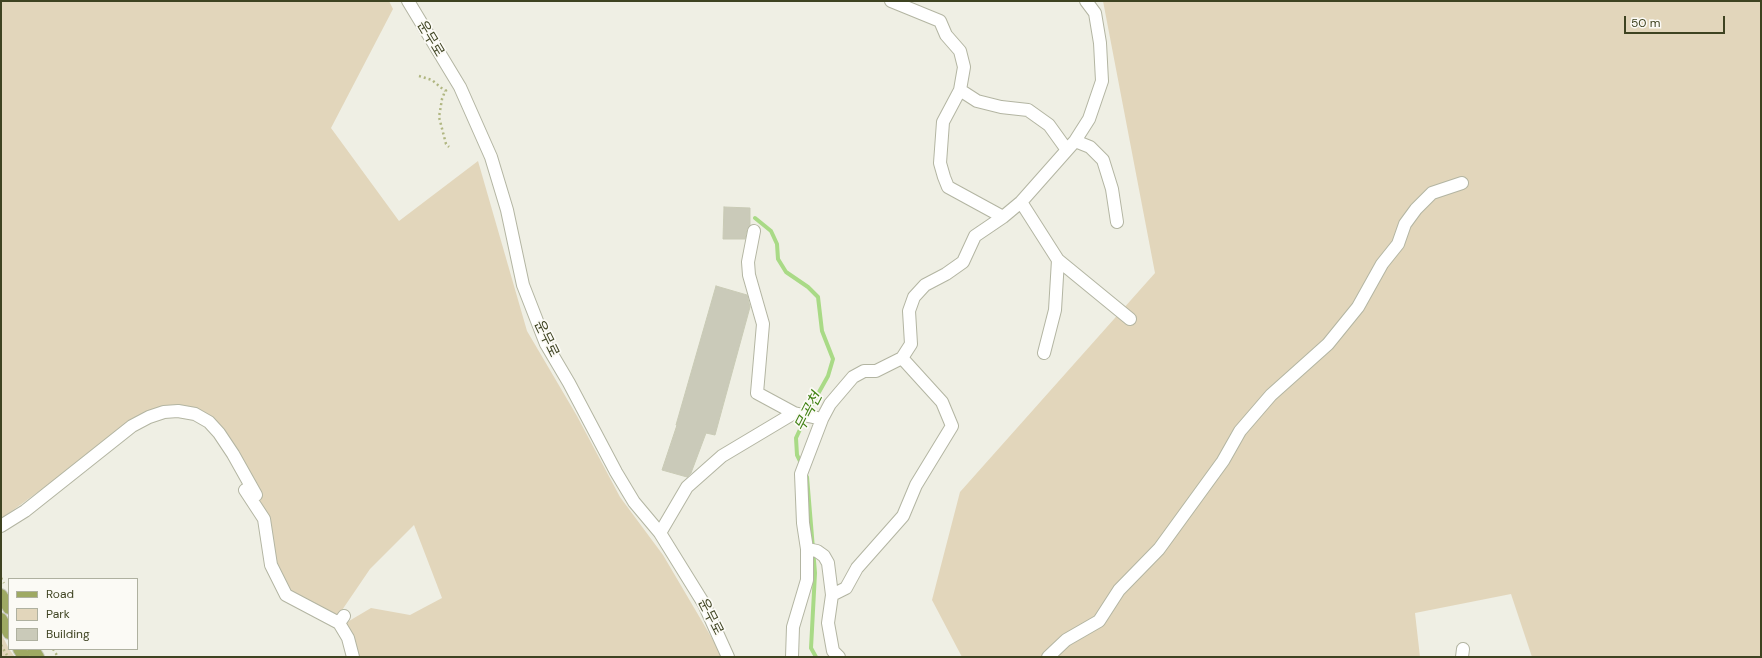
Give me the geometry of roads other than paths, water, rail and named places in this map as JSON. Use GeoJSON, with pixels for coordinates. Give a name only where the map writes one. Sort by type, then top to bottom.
{"type":"FeatureCollection","features":[{"type":"Feature","properties":{"kind":"main road"},"geometry":{"type":"LineString","coordinates":[[1,595],[8,606]]}},
{"type":"Feature","properties":{"kind":"main road"},"geometry":{"type":"LineString","coordinates":[[1,619],[8,631]]}},
{"type":"Feature","properties":{"kind":"street","name":"운무로"},"geometry":{"type":"LineString","coordinates":[[408,1],[460,87],[491,157],[506,210],[523,285],[546,344],[569,383],[619,478],[634,502],[660,533],[704,604],[728,657]]}},
{"type":"Feature","properties":{"kind":"street"},"geometry":{"type":"LineString","coordinates":[[891,1],[940,22],[946,35],[960,51],[964,67],[960,90],[943,122],[940,163],[948,187],[1004,217]]}},
{"type":"Feature","properties":{"kind":"street"},"geometry":{"type":"LineString","coordinates":[[792,657],[793,627],[807,580],[812,550],[803,523],[801,474],[822,419],[830,404],[853,377],[864,371],[876,371],[902,358],[911,344],[909,311],[914,297],[925,285],[946,274],[963,262],[975,236],[1004,217],[1021,202],[1071,146],[1089,119],[1102,81],[1100,43],[1095,13],[1086,1]]}},
{"type":"Feature","properties":{"kind":"street"},"geometry":{"type":"LineString","coordinates":[[960,90],[976,101],[1001,107],[1028,110],[1049,125],[1071,146],[1090,147],[1103,160],[1112,189],[1117,222]]}},
{"type":"Feature","properties":{"kind":"street"},"geometry":{"type":"LineString","coordinates":[[1048,657],[1066,640],[1098,620],[1119,590],[1159,549],[1222,460],[1240,431],[1271,395],[1328,344],[1358,307],[1382,264],[1398,244],[1405,224],[1416,209],[1432,193],[1462,183]]}},
{"type":"Feature","properties":{"kind":"street"},"geometry":{"type":"LineString","coordinates":[[1021,202],[1058,260],[1130,318]]}},
{"type":"Feature","properties":{"kind":"street"},"geometry":{"type":"LineString","coordinates":[[754,231],[748,262],[748,275],[763,324],[757,393],[794,413],[822,419]]}},
{"type":"Feature","properties":{"kind":"street"},"geometry":{"type":"LineString","coordinates":[[1044,353],[1055,310],[1058,260]]}},
{"type":"Feature","properties":{"kind":"street"},"geometry":{"type":"LineString","coordinates":[[832,595],[846,588],[857,568],[903,516],[916,485],[952,426],[942,402],[902,358]]}},
{"type":"Feature","properties":{"kind":"street"},"geometry":{"type":"LineString","coordinates":[[1,526],[25,511],[132,426],[149,417],[164,412],[178,411],[195,414],[209,422],[219,433],[256,495]]}},
{"type":"Feature","properties":{"kind":"street"},"geometry":{"type":"LineString","coordinates":[[660,533],[687,487],[699,476],[722,456],[794,413]]}},
{"type":"Feature","properties":{"kind":"street"},"geometry":{"type":"LineString","coordinates":[[245,475],[245,490],[264,519],[271,565],[286,595],[341,620],[353,657]]}},
{"type":"Feature","properties":{"kind":"street"},"geometry":{"type":"LineString","coordinates":[[812,550],[824,556],[828,563],[832,595],[828,623],[833,651],[839,657]]}},
{"type":"Feature","properties":{"kind":"waterway","name":"무곡천"},"geometry":{"type":"LineString","coordinates":[[755,218],[771,231],[777,244],[778,259],[786,272],[808,287],[818,297],[822,331],[833,359],[828,376],[809,410],[796,438],[797,455],[802,465]]}},
{"type":"Feature","properties":{"kind":"waterway","name":"무곡천"},"geometry":{"type":"LineString","coordinates":[[807,477],[815,573],[811,648],[816,657]]}}]}
